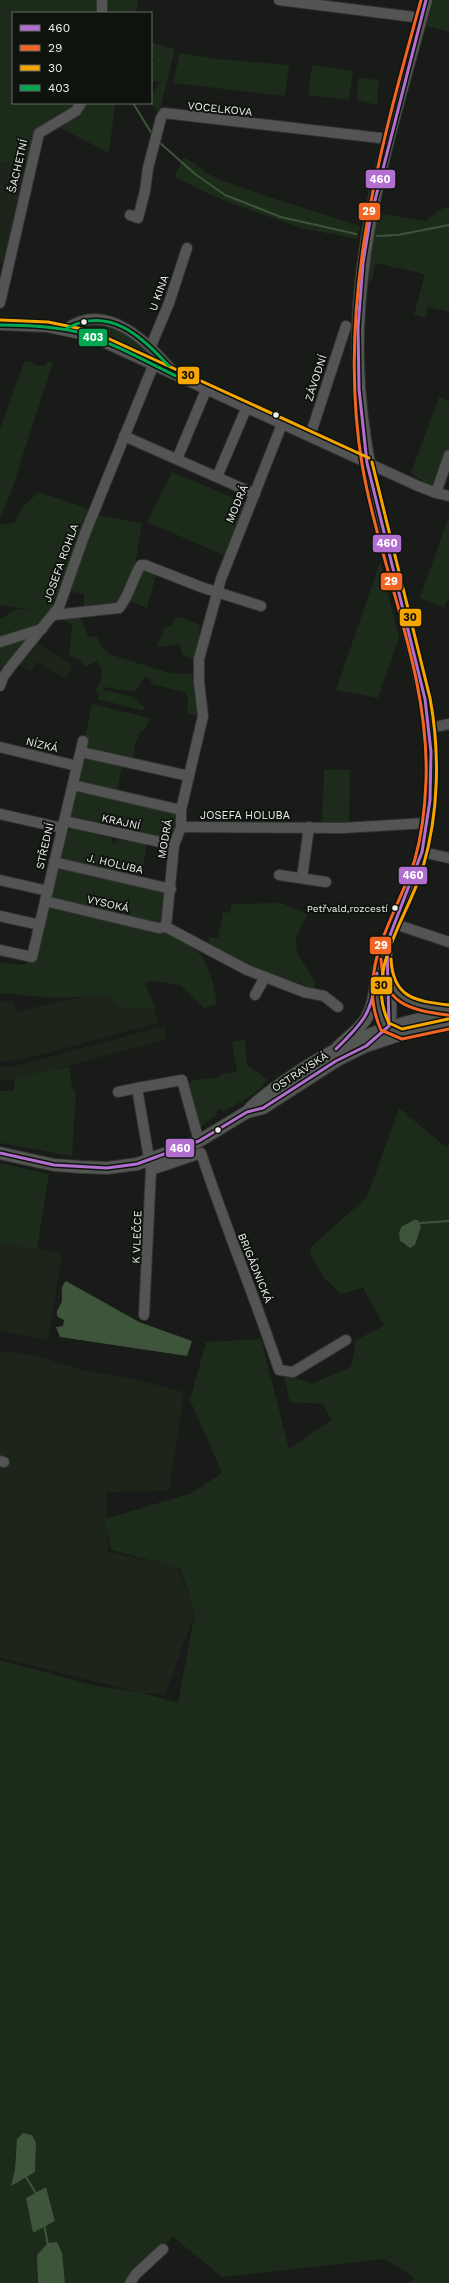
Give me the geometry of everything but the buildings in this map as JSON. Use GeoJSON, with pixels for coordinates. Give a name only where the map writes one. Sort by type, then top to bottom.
{"type":"FeatureCollection","features":[{"type":"Feature","properties":{"kind":"main road"},"geometry":{"type":"LineString","coordinates":[[337,1048],[366,1019],[376,985],[379,962],[422,852],[427,823],[431,780],[430,728],[417,667],[367,463],[359,389],[359,306],[367,236],[389,139],[426,0]]}},
{"type":"Feature","properties":{"kind":"main road"},"geometry":{"type":"LineString","coordinates":[[366,1046],[387,1028],[387,943]]}},
{"type":"Feature","properties":{"kind":"main road"},"geometry":{"type":"LineString","coordinates":[[387,975],[396,992],[406,1001],[420,1006],[449,1010]]}},
{"type":"Feature","properties":{"kind":"main road"},"geometry":{"type":"LineString","coordinates":[[376,985],[380,1016],[387,1028],[402,1034]]}},
{"type":"Feature","properties":{"kind":"main road","name":"OSTRAVSKÁ"},"geometry":{"type":"LineString","coordinates":[[0,1153],[54,1165],[81,1167],[107,1168],[137,1164],[151,1164],[199,1141],[247,1112],[258,1100],[303,1068],[356,1038],[387,1028],[449,1014]]}},
{"type":"Feature","properties":{"kind":"main road","name":"OSTRAVSKÁ"},"geometry":{"type":"LineString","coordinates":[[247,1112],[263,1108],[336,1061],[366,1046],[402,1034],[449,1024]]}},
{"type":"Feature","properties":{"kind":"street"},"geometry":{"type":"LineString","coordinates":[[102,0],[102,12]]}},
{"type":"Feature","properties":{"kind":"street"},"geometry":{"type":"LineString","coordinates":[[280,0],[422,18]]}},
{"type":"Feature","properties":{"kind":"street","name":"ŠACHETNÍ"},"geometry":{"type":"LineString","coordinates":[[0,303],[39,133],[76,111],[80,104]]}},
{"type":"Feature","properties":{"kind":"street","name":"VOCELKOVA"},"geometry":{"type":"LineString","coordinates":[[130,215],[138,218],[155,140],[164,113],[389,139]]}},
{"type":"Feature","properties":{"kind":"street","name":"U KINA"},"geometry":{"type":"LineString","coordinates":[[151,346],[169,303],[187,248]]}},
{"type":"Feature","properties":{"kind":"street"},"geometry":{"type":"LineString","coordinates":[[65,330],[84,320],[108,322],[131,331],[151,346],[178,377]]}},
{"type":"Feature","properties":{"kind":"street"},"geometry":{"type":"LineString","coordinates":[[0,325],[65,330],[90,336],[367,463],[442,494],[449,504]]}},
{"type":"Feature","properties":{"kind":"street","name":"ZÁVODNÍ"},"geometry":{"type":"LineString","coordinates":[[310,436],[346,326]]}},
{"type":"Feature","properties":{"kind":"street","name":"JOSEFA ROHLA"},"geometry":{"type":"LineString","coordinates":[[0,686],[3,677],[12,665],[54,615],[153,366]]}},
{"type":"Feature","properties":{"kind":"street"},"geometry":{"type":"LineString","coordinates":[[177,458],[206,390]]}},
{"type":"Feature","properties":{"kind":"street"},"geometry":{"type":"LineString","coordinates":[[216,477],[246,408]]}},
{"type":"Feature","properties":{"kind":"street","name":"MODRÁ"},"geometry":{"type":"LineString","coordinates":[[166,927],[171,890],[174,845],[181,827],[181,810],[203,716],[199,682],[199,659],[216,593],[234,542],[255,494],[282,424]]}},
{"type":"Feature","properties":{"kind":"street"},"geometry":{"type":"LineString","coordinates":[[124,436],[177,458],[255,494]]}},
{"type":"Feature","properties":{"kind":"street"},"geometry":{"type":"LineString","coordinates":[[442,494],[449,455]]}},
{"type":"Feature","properties":{"kind":"street"},"geometry":{"type":"LineString","coordinates":[[54,615],[119,608],[128,595],[141,565],[145,565],[216,593],[262,606]]}},
{"type":"Feature","properties":{"kind":"street"},"geometry":{"type":"LineString","coordinates":[[0,642],[42,629]]}},
{"type":"Feature","properties":{"kind":"street"},"geometry":{"type":"LineString","coordinates":[[430,728],[449,724]]}},
{"type":"Feature","properties":{"kind":"street","name":"STŘEDNÍ"},"geometry":{"type":"LineString","coordinates":[[0,950],[32,957],[83,741]]}},
{"type":"Feature","properties":{"kind":"street","name":"NÍZKÁ"},"geometry":{"type":"LineString","coordinates":[[0,747],[78,766]]}},
{"type":"Feature","properties":{"kind":"street"},"geometry":{"type":"LineString","coordinates":[[81,752],[189,776]]}},
{"type":"Feature","properties":{"kind":"street"},"geometry":{"type":"LineString","coordinates":[[73,785],[181,810]]}},
{"type":"Feature","properties":{"kind":"street"},"geometry":{"type":"LineString","coordinates":[[0,814],[63,824]]}},
{"type":"Feature","properties":{"kind":"street","name":"JOSEFA HOLUBA"},"geometry":{"type":"LineString","coordinates":[[181,827],[343,828],[427,823]]}},
{"type":"Feature","properties":{"kind":"street","name":"KRAJNÍ"},"geometry":{"type":"LineString","coordinates":[[63,824],[174,845]]}},
{"type":"Feature","properties":{"kind":"street"},"geometry":{"type":"LineString","coordinates":[[302,878],[309,827]]}},
{"type":"Feature","properties":{"kind":"street"},"geometry":{"type":"LineString","coordinates":[[422,852],[449,858]]}},
{"type":"Feature","properties":{"kind":"street","name":"J. HOLUBA"},"geometry":{"type":"LineString","coordinates":[[54,862],[171,890]]}},
{"type":"Feature","properties":{"kind":"street"},"geometry":{"type":"LineString","coordinates":[[279,875],[326,882]]}},
{"type":"Feature","properties":{"kind":"street"},"geometry":{"type":"LineString","coordinates":[[0,880],[48,891]]}},
{"type":"Feature","properties":{"kind":"street","name":"VYSOKÁ"},"geometry":{"type":"LineString","coordinates":[[45,901],[158,928],[166,927]]}},
{"type":"Feature","properties":{"kind":"street"},"geometry":{"type":"LineString","coordinates":[[0,916],[40,925]]}},
{"type":"Feature","properties":{"kind":"street"},"geometry":{"type":"LineString","coordinates":[[395,924],[449,942]]}},
{"type":"Feature","properties":{"kind":"street"},"geometry":{"type":"LineString","coordinates":[[166,927],[265,978],[304,992],[324,996],[338,1007]]}},
{"type":"Feature","properties":{"kind":"street"},"geometry":{"type":"LineString","coordinates":[[255,995],[265,978]]}},
{"type":"Feature","properties":{"kind":"street"},"geometry":{"type":"LineString","coordinates":[[118,1092],[182,1080],[199,1141]]}},
{"type":"Feature","properties":{"kind":"street"},"geometry":{"type":"LineString","coordinates":[[137,1088],[151,1164]]}},
{"type":"Feature","properties":{"kind":"street","name":"BRIGÁDNICKÁ"},"geometry":{"type":"LineString","coordinates":[[151,1164],[201,1153],[226,1229],[259,1311],[279,1370],[293,1372],[346,1340]]}},
{"type":"Feature","properties":{"kind":"street","name":"K VLEČCE"},"geometry":{"type":"LineString","coordinates":[[144,1315],[151,1164]]}},
{"type":"Feature","properties":{"kind":"street"},"geometry":{"type":"LineString","coordinates":[[130,2283],[136,2274],[163,2249]]}},
{"type":"Feature","properties":{"kind":"shaded area"},"geometry":{"type":"Polygon","coordinates":[[[0,0],[138,0],[136,12],[12,12],[12,104],[115,104],[109,153],[53,124],[39,133],[31,162],[21,160],[25,167],[0,162],[0,0]]]}},
{"type":"Feature","properties":{"kind":"shaded area"},"geometry":{"type":"Polygon","coordinates":[[[434,0],[449,0],[449,32],[426,26],[434,0]]]}},
{"type":"Feature","properties":{"kind":"shaded area"},"geometry":{"type":"Polygon","coordinates":[[[152,42],[175,49],[159,113],[151,104],[152,94],[161,82],[153,81],[152,84],[152,62],[155,60],[152,57],[152,42]]]}},
{"type":"Feature","properties":{"kind":"shaded area"},"geometry":{"type":"Polygon","coordinates":[[[180,53],[217,59],[289,65],[285,96],[173,83],[180,53]]]}},
{"type":"Feature","properties":{"kind":"shaded area"},"geometry":{"type":"Polygon","coordinates":[[[312,65],[353,71],[349,100],[308,95],[312,65]]]}},
{"type":"Feature","properties":{"kind":"shaded area"},"geometry":{"type":"Polygon","coordinates":[[[358,78],[379,80],[377,105],[357,100],[358,78]]]}},
{"type":"Feature","properties":{"kind":"shaded area"},"geometry":{"type":"Polygon","coordinates":[[[184,157],[215,178],[360,226],[357,239],[301,228],[222,200],[174,177],[184,157]]]}},
{"type":"Feature","properties":{"kind":"shaded area"},"geometry":{"type":"Polygon","coordinates":[[[0,162],[25,167],[3,264],[0,263],[0,162]]]}},
{"type":"Feature","properties":{"kind":"shaded area"},"geometry":{"type":"Polygon","coordinates":[[[443,208],[449,208],[449,312],[428,307],[426,318],[414,315],[425,274],[375,263],[372,281],[368,280],[378,213],[425,221],[443,208]]]}},
{"type":"Feature","properties":{"kind":"shaded area"},"geometry":{"type":"Polygon","coordinates":[[[92,322],[112,327],[127,334],[155,358],[152,359],[81,326],[92,322]]]}},
{"type":"Feature","properties":{"kind":"shaded area"},"geometry":{"type":"Polygon","coordinates":[[[28,361],[39,366],[45,366],[48,362],[53,362],[11,492],[0,519],[0,429],[24,362],[28,361]]]}},
{"type":"Feature","properties":{"kind":"shaded area"},"geometry":{"type":"Polygon","coordinates":[[[439,397],[449,401],[449,451],[435,489],[411,473],[439,397]]]}},
{"type":"Feature","properties":{"kind":"shaded area"},"geometry":{"type":"Polygon","coordinates":[[[172,472],[248,504],[226,556],[147,522],[172,472]]]}},
{"type":"Feature","properties":{"kind":"shaded area"},"geometry":{"type":"Polygon","coordinates":[[[39,492],[92,510],[51,612],[40,626],[0,637],[0,619],[17,609],[37,611],[0,605],[0,525],[15,522],[22,507],[39,492]]]}},
{"type":"Feature","properties":{"kind":"shaded area"},"geometry":{"type":"Polygon","coordinates":[[[95,515],[142,523],[135,566],[118,605],[84,607],[84,594],[66,591],[95,515]]]}},
{"type":"Feature","properties":{"kind":"shaded area"},"geometry":{"type":"Polygon","coordinates":[[[449,516],[449,597],[444,608],[420,598],[449,516]]]}},
{"type":"Feature","properties":{"kind":"shaded area"},"geometry":{"type":"Polygon","coordinates":[[[380,562],[399,638],[378,698],[336,690],[380,562]]]}},
{"type":"Feature","properties":{"kind":"shaded area"},"geometry":{"type":"Polygon","coordinates":[[[140,569],[154,572],[156,575],[147,608],[127,600],[140,569]]]}},
{"type":"Feature","properties":{"kind":"shaded area"},"geometry":{"type":"Polygon","coordinates":[[[79,614],[88,636],[97,637],[101,646],[109,654],[169,673],[196,674],[201,717],[187,713],[188,698],[185,692],[151,684],[151,679],[145,677],[135,691],[104,687],[103,690],[131,696],[144,707],[144,711],[98,699],[99,693],[94,692],[101,680],[101,669],[96,661],[86,667],[78,659],[69,656],[72,625],[60,618],[79,614]]]}},
{"type":"Feature","properties":{"kind":"shaded area"},"geometry":{"type":"Polygon","coordinates":[[[180,617],[198,624],[200,627],[199,636],[202,640],[193,662],[190,657],[183,656],[179,644],[157,647],[165,627],[171,626],[176,618],[180,617]]]}},
{"type":"Feature","properties":{"kind":"shaded area"},"geometry":{"type":"Polygon","coordinates":[[[35,633],[4,667],[0,668],[0,644],[35,633]]]}},
{"type":"Feature","properties":{"kind":"shaded area"},"geometry":{"type":"Polygon","coordinates":[[[36,642],[73,666],[66,679],[37,662],[30,672],[17,663],[36,642]]]}},
{"type":"Feature","properties":{"kind":"shaded area"},"geometry":{"type":"Polygon","coordinates":[[[92,704],[149,718],[146,728],[142,731],[138,738],[133,761],[83,748],[92,704]]]}},
{"type":"Feature","properties":{"kind":"shaded area"},"geometry":{"type":"Polygon","coordinates":[[[82,756],[123,762],[116,794],[77,784],[82,756]]]}},
{"type":"Feature","properties":{"kind":"shaded area"},"geometry":{"type":"Polygon","coordinates":[[[324,769],[350,770],[349,824],[322,824],[324,769]]]}},
{"type":"Feature","properties":{"kind":"shaded area"},"geometry":{"type":"Polygon","coordinates":[[[74,788],[176,810],[175,829],[170,836],[161,841],[82,822],[69,815],[74,788]]]}},
{"type":"Feature","properties":{"kind":"shaded area"},"geometry":{"type":"Polygon","coordinates":[[[72,828],[113,836],[111,842],[115,844],[117,837],[147,844],[141,880],[60,860],[65,832],[72,828]]]}},
{"type":"Feature","properties":{"kind":"shaded area"},"geometry":{"type":"Polygon","coordinates":[[[56,867],[165,890],[162,921],[158,925],[51,899],[56,867]]]}},
{"type":"Feature","properties":{"kind":"shaded area"},"geometry":{"type":"Polygon","coordinates":[[[281,903],[308,914],[298,933],[296,945],[300,958],[314,980],[315,986],[312,988],[253,967],[209,944],[209,937],[218,938],[223,912],[230,913],[232,904],[281,903]]]}},
{"type":"Feature","properties":{"kind":"shaded area"},"geometry":{"type":"Polygon","coordinates":[[[48,907],[164,931],[173,936],[195,950],[202,957],[213,985],[217,1004],[204,1008],[180,985],[150,981],[145,984],[156,1010],[154,1011],[141,1007],[117,1007],[111,996],[53,998],[0,993],[0,962],[23,965],[29,962],[48,907]]]}},
{"type":"Feature","properties":{"kind":"shaded area"},"geometry":{"type":"Polygon","coordinates":[[[84,996],[112,996],[117,1007],[141,1007],[154,1011],[158,1023],[24,1059],[0,1062],[0,1002],[13,1000],[16,1012],[84,996]]]}},
{"type":"Feature","properties":{"kind":"shaded area"},"geometry":{"type":"Polygon","coordinates":[[[164,1026],[167,1039],[15,1080],[0,1080],[0,1067],[15,1066],[164,1026]]]}},
{"type":"Feature","properties":{"kind":"shaded area"},"geometry":{"type":"Polygon","coordinates":[[[245,1040],[247,1065],[268,1080],[254,1094],[223,1112],[221,1108],[215,1112],[217,1115],[196,1130],[185,1085],[193,1080],[220,1077],[220,1074],[237,1072],[232,1041],[245,1040]]]}},
{"type":"Feature","properties":{"kind":"shaded area"},"geometry":{"type":"Polygon","coordinates":[[[70,1067],[72,1088],[76,1092],[72,1156],[0,1143],[0,1091],[14,1091],[15,1080],[42,1072],[70,1067]]]}},
{"type":"Feature","properties":{"kind":"shaded area"},"geometry":{"type":"Polygon","coordinates":[[[399,1108],[446,1147],[449,1143],[449,2283],[408,2283],[415,2278],[384,2259],[222,2277],[173,2237],[132,2276],[129,2283],[65,2283],[64,2280],[37,2274],[38,2283],[0,2283],[0,1660],[96,1686],[139,1692],[178,1703],[195,1612],[180,1568],[111,1550],[105,1519],[192,1493],[222,1473],[190,1400],[206,1342],[261,1339],[289,1449],[331,1420],[323,1404],[290,1402],[284,1375],[313,1383],[351,1367],[356,1340],[384,1326],[363,1288],[341,1294],[324,1278],[310,1254],[312,1246],[367,1197],[399,1108]],[[421,1227],[399,1234],[400,1241],[405,1246],[415,1245],[421,1227]],[[36,2143],[16,2146],[15,2169],[11,2185],[35,2172],[36,2143]],[[46,2187],[26,2198],[33,2233],[55,2221],[46,2187]]]}},
{"type":"Feature","properties":{"kind":"shaded area"},"geometry":{"type":"Polygon","coordinates":[[[0,1163],[49,1174],[37,1249],[0,1242],[0,1163]]]}},
{"type":"Feature","properties":{"kind":"shaded area"},"geometry":{"type":"Polygon","coordinates":[[[414,1220],[418,1220],[421,1227],[415,1245],[410,1248],[400,1241],[399,1234],[401,1227],[414,1220]]]}},
{"type":"Feature","properties":{"kind":"shaded area"},"geometry":{"type":"Polygon","coordinates":[[[0,1242],[62,1253],[48,1340],[0,1331],[0,1242]]]}},
{"type":"Feature","properties":{"kind":"shaded area"},"geometry":{"type":"Polygon","coordinates":[[[66,1281],[139,1322],[192,1341],[187,1356],[60,1337],[56,1327],[63,1326],[64,1320],[58,1317],[57,1312],[62,1302],[62,1287],[66,1281]]]}},
{"type":"Feature","properties":{"kind":"shaded area"},"geometry":{"type":"Polygon","coordinates":[[[0,1351],[33,1355],[79,1369],[133,1379],[184,1392],[169,1491],[106,1492],[108,1552],[178,1567],[195,1612],[165,1695],[138,1692],[0,1658],[0,1351]]]}},
{"type":"Feature","properties":{"kind":"shaded area"},"geometry":{"type":"Polygon","coordinates":[[[23,2133],[32,2135],[36,2143],[35,2172],[11,2186],[15,2169],[17,2139],[23,2133]]]}},
{"type":"Feature","properties":{"kind":"shaded area"},"geometry":{"type":"Polygon","coordinates":[[[46,2187],[55,2221],[33,2233],[26,2198],[46,2187]]]}},
{"type":"Feature","properties":{"kind":"shaded area"},"geometry":{"type":"Polygon","coordinates":[[[57,2242],[62,2253],[65,2283],[38,2283],[37,2255],[48,2243],[57,2242]]]}},
{"type":"Feature","properties":{"kind":"waterway"},"geometry":{"type":"LineString","coordinates":[[134,104],[152,134]]}},
{"type":"Feature","properties":{"kind":"waterway"},"geometry":{"type":"LineString","coordinates":[[159,142],[195,174],[225,195],[281,217],[356,234]]}},
{"type":"Feature","properties":{"kind":"waterway"},"geometry":{"type":"LineString","coordinates":[[377,236],[398,235],[449,225]]}},
{"type":"Feature","properties":{"kind":"waterway"},"geometry":{"type":"LineString","coordinates":[[420,1223],[449,1221]]}},
{"type":"Feature","properties":{"kind":"waterway"},"geometry":{"type":"LineString","coordinates":[[26,2177],[37,2195]]}},
{"type":"Feature","properties":{"kind":"waterway"},"geometry":{"type":"LineString","coordinates":[[44,2224],[48,2245]]}},
{"type":"Feature","properties":{"kind":"transit line","name":"29"},"geometry":{"type":"LineString","coordinates":[[421,0],[390,114],[366,229],[358,287],[354,346],[355,405],[362,464],[370,503],[412,661],[420,701],[425,741],[426,791],[420,840],[415,859],[381,943],[375,965],[372,986],[374,1008],[381,1030],[402,1039],[449,1029]]}},
{"type":"Feature","properties":{"kind":"transit line","name":"460"},"geometry":{"type":"LineString","coordinates":[[0,1153],[54,1165],[107,1168],[137,1164],[199,1141],[247,1112],[263,1108],[336,1061],[366,1046],[389,1026],[387,943],[422,852],[430,800],[431,752],[425,699],[367,463],[359,389],[358,328],[363,263],[370,220],[426,0]]}},
{"type":"Feature","properties":{"kind":"transit line","name":"30"},"geometry":{"type":"LineString","coordinates":[[0,320],[48,322],[92,331],[369,458]]}},
{"type":"Feature","properties":{"kind":"transit line","name":"403"},"geometry":{"type":"LineString","coordinates":[[67,328],[83,322],[97,320],[111,322],[136,335],[169,366]]}},
{"type":"Feature","properties":{"kind":"transit line","name":"403"},"geometry":{"type":"LineString","coordinates":[[0,325],[38,326],[77,332],[116,346],[178,377]]}},
{"type":"Feature","properties":{"kind":"transit line","name":"30"},"geometry":{"type":"LineString","coordinates":[[372,462],[430,698],[436,761],[435,804],[428,846],[423,867],[391,944],[385,964],[381,984],[382,1003],[389,1023],[402,1029],[448,1019]]}},
{"type":"Feature","properties":{"kind":"transit line","name":"29"},"geometry":{"type":"LineString","coordinates":[[381,959],[383,974],[387,986],[393,995],[401,1002],[410,1007],[448,1015]]}},
{"type":"Feature","properties":{"kind":"transit line","name":"30"},"geometry":{"type":"LineString","coordinates":[[391,959],[396,982],[401,990],[416,999],[449,1005]]}},
{"type":"Feature","properties":{"kind":"transit line","name":"460"},"geometry":{"type":"LineString","coordinates":[[336,1049],[354,1031],[365,1016],[372,998],[377,973]]}},
{"type":"Feature","properties":{"kind":"place","name":"Petřvald,rozcestí"},"geometry":{"type":"Point","coordinates":[395,908]}}]}
